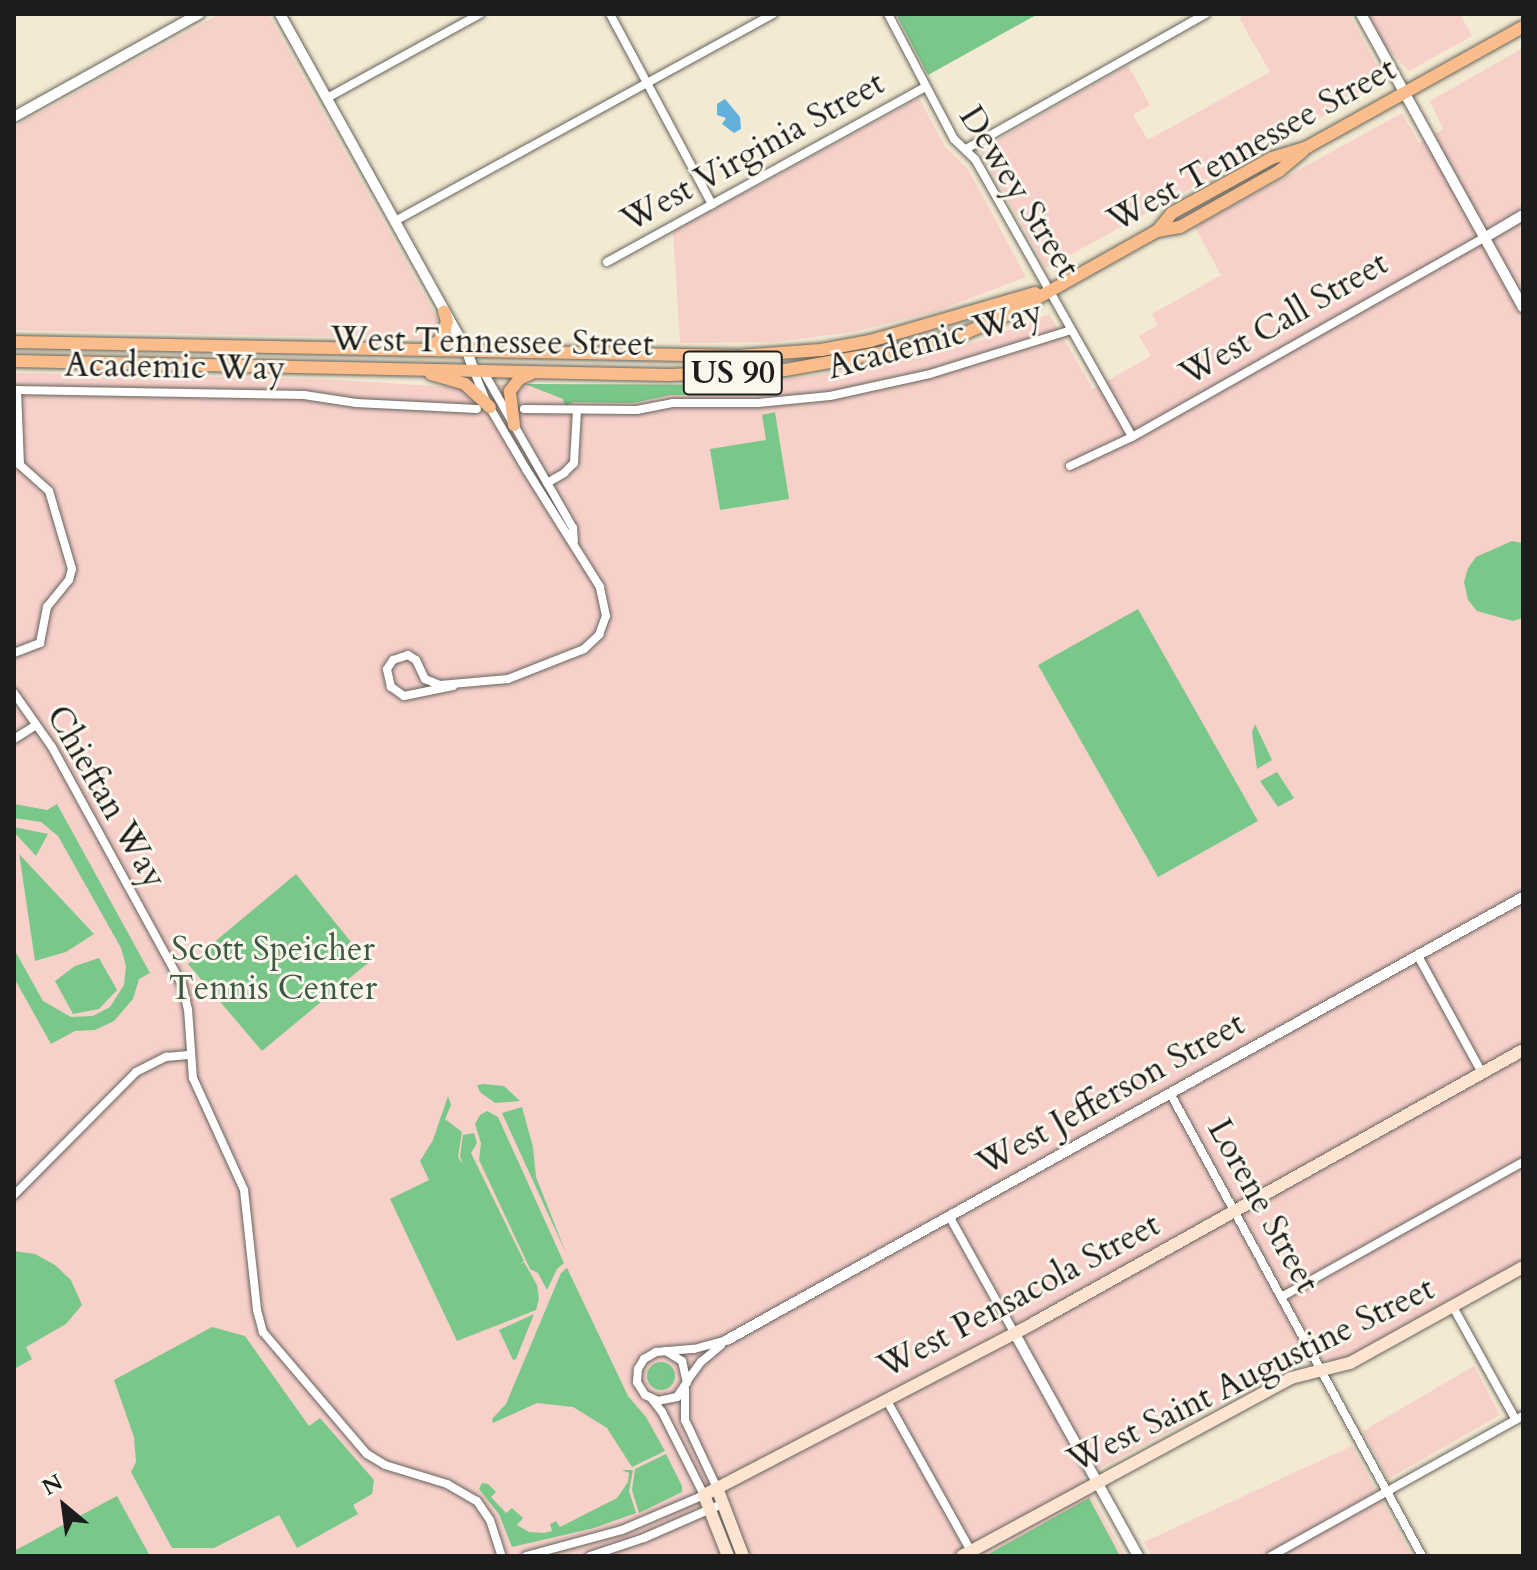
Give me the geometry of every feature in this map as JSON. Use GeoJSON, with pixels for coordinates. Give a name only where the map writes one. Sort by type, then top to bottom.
{"type":"FeatureCollection","features":[{"type":"Feature","properties":{"kind":"main road","name":"West Tennessee Street"},"geometry":{"type":"LineString","coordinates":[[14,361],[735,373],[842,362],[963,334],[994,322],[1157,231],[1172,213],[1259,165],[1307,147],[1523,27]]}},
{"type":"Feature","properties":{"kind":"main road","name":"West Tennessee Street"},"geometry":{"type":"LineString","coordinates":[[14,342],[738,356],[804,351],[891,336],[1049,289]]}},
{"type":"Feature","properties":{"kind":"main road"},"geometry":{"type":"LineString","coordinates":[[420,350],[441,342],[447,326],[444,311]]}},
{"type":"Feature","properties":{"kind":"main road"},"geometry":{"type":"LineString","coordinates":[[413,369],[465,384],[484,408]]}},
{"type":"Feature","properties":{"kind":"main road"},"geometry":{"type":"LineString","coordinates":[[514,425],[511,389],[519,379],[534,372]]}},
{"type":"Feature","properties":{"kind":"main road","name":"West Pensacola Street"},"geometry":{"type":"LineString","coordinates":[[704,1495],[1015,1334],[1523,1050]]}},
{"type":"Feature","properties":{"kind":"main road","name":"West Saint Augustine Street"},"geometry":{"type":"LineString","coordinates":[[966,1553],[1291,1378],[1350,1363],[1523,1267]]}},
{"type":"Feature","properties":{"kind":"main road"},"geometry":{"type":"LineString","coordinates":[[717,1488],[743,1556]]}},
{"type":"Feature","properties":{"kind":"main road"},"geometry":{"type":"LineString","coordinates":[[704,1495],[728,1556]]}},
{"type":"Feature","properties":{"kind":"street"},"geometry":{"type":"LineString","coordinates":[[14,117],[199,14]]}},
{"type":"Feature","properties":{"kind":"street"},"geometry":{"type":"LineString","coordinates":[[280,14],[444,311],[573,528],[574,541]]}},
{"type":"Feature","properties":{"kind":"street"},"geometry":{"type":"LineString","coordinates":[[327,98],[480,14]]}},
{"type":"Feature","properties":{"kind":"street"},"geometry":{"type":"LineString","coordinates":[[610,14],[712,204]]}},
{"type":"Feature","properties":{"kind":"street"},"geometry":{"type":"LineString","coordinates":[[395,221],[773,14]]}},
{"type":"Feature","properties":{"kind":"street","name":"Dewey Street"},"geometry":{"type":"LineString","coordinates":[[888,14],[954,139],[975,159],[1132,437]]}},
{"type":"Feature","properties":{"kind":"street"},"geometry":{"type":"LineString","coordinates":[[966,149],[1206,14]]}},
{"type":"Feature","properties":{"kind":"street"},"geometry":{"type":"LineString","coordinates":[[1361,14],[1523,307]]}},
{"type":"Feature","properties":{"kind":"street","name":"West Virginia Street"},"geometry":{"type":"LineString","coordinates":[[607,262],[925,87]]}},
{"type":"Feature","properties":{"kind":"street","name":"West Call Street"},"geometry":{"type":"LineString","coordinates":[[1070,466],[1132,437],[1523,215]]}},
{"type":"Feature","properties":{"kind":"street","name":"Academic Way"},"geometry":{"type":"LineString","coordinates":[[524,409],[637,410],[673,403],[767,402],[830,396],[930,374],[1071,330]]}},
{"type":"Feature","properties":{"kind":"street"},"geometry":{"type":"LineString","coordinates":[[453,686],[427,681],[410,656],[393,660],[387,669],[391,687],[404,696],[488,683],[530,673],[580,652],[597,638],[605,619],[605,600],[574,541],[563,530],[484,408],[479,371]]}},
{"type":"Feature","properties":{"kind":"street"},"geometry":{"type":"LineString","coordinates":[[14,653],[40,643],[47,607],[72,571],[49,491],[20,465],[16,390]]}},
{"type":"Feature","properties":{"kind":"street","name":"Academic Way"},"geometry":{"type":"LineString","coordinates":[[16,390],[304,395],[356,403],[484,408]]}},
{"type":"Feature","properties":{"kind":"street"},"geometry":{"type":"LineString","coordinates":[[547,483],[574,463],[577,410]]}},
{"type":"Feature","properties":{"kind":"street","name":"Chieftan Way"},"geometry":{"type":"LineString","coordinates":[[14,693],[36,725],[179,977],[188,1009],[188,1055],[195,1086],[244,1190],[257,1310],[263,1332],[367,1454],[385,1465],[447,1484],[477,1501],[490,1520],[502,1556]]}},
{"type":"Feature","properties":{"kind":"street"},"geometry":{"type":"LineString","coordinates":[[14,739],[36,725]]}},
{"type":"Feature","properties":{"kind":"street","name":"West Jefferson Street"},"geometry":{"type":"LineString","coordinates":[[686,1384],[701,1362],[727,1340],[1523,897]]}},
{"type":"Feature","properties":{"kind":"street"},"geometry":{"type":"LineString","coordinates":[[1418,956],[1482,1073]]}},
{"type":"Feature","properties":{"kind":"street"},"geometry":{"type":"LineString","coordinates":[[14,1195],[136,1072],[166,1057],[188,1055]]}},
{"type":"Feature","properties":{"kind":"street","name":"Lorene Street"},"geometry":{"type":"LineString","coordinates":[[1170,1093],[1422,1556]]}},
{"type":"Feature","properties":{"kind":"street"},"geometry":{"type":"LineString","coordinates":[[1283,1296],[1523,1162]]}},
{"type":"Feature","properties":{"kind":"street"},"geometry":{"type":"LineString","coordinates":[[949,1216],[1138,1556]]}},
{"type":"Feature","properties":{"kind":"street"},"geometry":{"type":"LineString","coordinates":[[1271,1556],[1519,1418],[1453,1307]]}},
{"type":"Feature","properties":{"kind":"street","name":"West Jefferson Street"},"geometry":{"type":"LineString","coordinates":[[666,1351],[694,1349],[727,1340]]}},
{"type":"Feature","properties":{"kind":"street"},"geometry":{"type":"LineString","coordinates":[[704,1495],[662,1412],[640,1389],[638,1369],[647,1356],[666,1351],[682,1361],[686,1384],[685,1420],[717,1488]]}},
{"type":"Feature","properties":{"kind":"street"},"geometry":{"type":"LineString","coordinates":[[652,1399],[673,1399],[686,1384]]}},
{"type":"Feature","properties":{"kind":"street"},"geometry":{"type":"LineString","coordinates":[[886,1399],[966,1553]]}},
{"type":"Feature","properties":{"kind":"street","name":"West Pensacola Street"},"geometry":{"type":"LineString","coordinates":[[526,1556],[622,1530],[704,1495]]}},
{"type":"Feature","properties":{"kind":"street"},"geometry":{"type":"LineString","coordinates":[[590,1556],[722,1504]]}},
{"type":"Feature","properties":{"kind":"shaded area"},"geometry":{"type":"Polygon","coordinates":[[[220,14],[268,14],[437,318],[438,332],[432,339],[14,330],[14,127],[220,14]]]}},
{"type":"Feature","properties":{"kind":"shaded area"},"geometry":{"type":"Polygon","coordinates":[[[1246,14],[1349,14],[1386,82],[1046,268],[980,150],[1128,65],[1150,105],[1133,115],[1148,140],[1270,72],[1239,18],[1246,14]]]}},
{"type":"Feature","properties":{"kind":"shaded area"},"geometry":{"type":"Polygon","coordinates":[[[1367,14],[1460,14],[1472,36],[1409,71],[1384,45],[1367,14]]]}},
{"type":"Feature","properties":{"kind":"shaded area"},"geometry":{"type":"Polygon","coordinates":[[[1523,48],[1523,1267],[1350,1363],[1309,1357],[1082,1478],[1125,1556],[14,1556],[14,373],[321,379],[451,387],[751,384],[860,369],[983,340],[1049,314],[1093,389],[1151,356],[1139,336],[1158,325],[1152,314],[1221,275],[1195,227],[1402,113],[1419,143],[1443,129],[1430,101],[1523,48]]]}},
{"type":"Feature","properties":{"kind":"shaded area"},"geometry":{"type":"Polygon","coordinates":[[[919,98],[945,147],[968,169],[1026,277],[934,312],[853,332],[776,342],[680,343],[673,232],[919,98]]]}},
{"type":"Feature","properties":{"kind":"shaded area"},"geometry":{"type":"Polygon","coordinates":[[[1474,1366],[1500,1415],[1388,1479],[1363,1431],[1474,1366]]]}},
{"type":"Feature","properties":{"kind":"shaded area"},"geometry":{"type":"Polygon","coordinates":[[[1352,1446],[1412,1556],[1152,1556],[1144,1542],[1352,1446]]]}},
{"type":"Feature","properties":{"kind":"green space"},"geometry":{"type":"Polygon","coordinates":[[[896,14],[1038,14],[928,75],[896,14]]]}},
{"type":"Feature","properties":{"kind":"green space"},"geometry":{"type":"Polygon","coordinates":[[[525,384],[735,385],[735,395],[671,395],[633,403],[574,402],[565,406],[563,399],[525,384]]]}},
{"type":"Feature","properties":{"kind":"green space"},"geometry":{"type":"Polygon","coordinates":[[[775,412],[789,499],[720,510],[710,449],[766,440],[762,415],[775,412]]]}},
{"type":"Feature","properties":{"kind":"green space"},"geometry":{"type":"Polygon","coordinates":[[[1512,541],[1523,543],[1523,618],[1513,621],[1477,611],[1468,600],[1464,582],[1468,568],[1476,557],[1512,541]]]}},
{"type":"Feature","properties":{"kind":"green space"},"geometry":{"type":"Polygon","coordinates":[[[1138,609],[1258,821],[1158,877],[1038,665],[1138,609]]]}},
{"type":"Feature","properties":{"kind":"green space"},"geometry":{"type":"Polygon","coordinates":[[[1255,724],[1272,760],[1257,769],[1252,732],[1255,724]]]}},
{"type":"Feature","properties":{"kind":"green space"},"geometry":{"type":"Polygon","coordinates":[[[1277,772],[1294,798],[1278,807],[1260,781],[1277,772]]]}},
{"type":"Feature","properties":{"kind":"green space"},"geometry":{"type":"Polygon","coordinates":[[[14,804],[47,810],[57,804],[150,973],[139,979],[133,999],[114,1021],[95,1030],[75,1031],[51,1044],[14,978],[14,949],[43,1001],[71,1017],[93,1016],[110,1007],[124,985],[126,966],[121,948],[58,836],[41,822],[14,818],[14,804]]]}},
{"type":"Feature","properties":{"kind":"green space"},"geometry":{"type":"Polygon","coordinates":[[[14,827],[48,834],[36,856],[14,832],[14,827]]]}},
{"type":"Feature","properties":{"kind":"green space"},"geometry":{"type":"Polygon","coordinates":[[[19,853],[94,934],[66,952],[35,961],[19,853]]]}},
{"type":"Feature","properties":{"kind":"green space","name":"Scott Speicher Tennis Center"},"geometry":{"type":"Polygon","coordinates":[[[296,874],[368,963],[262,1051],[188,964],[296,874]]]}},
{"type":"Feature","properties":{"kind":"green space"},"geometry":{"type":"Polygon","coordinates":[[[99,958],[117,990],[99,1009],[73,1014],[55,981],[75,966],[99,958]]]}},
{"type":"Feature","properties":{"kind":"green space"},"geometry":{"type":"Polygon","coordinates":[[[477,1085],[504,1086],[520,1101],[495,1103],[480,1092],[477,1085]]]}},
{"type":"Feature","properties":{"kind":"green space"},"geometry":{"type":"Polygon","coordinates":[[[448,1096],[451,1105],[445,1119],[462,1132],[458,1157],[463,1164],[460,1156],[463,1135],[474,1133],[477,1143],[471,1153],[524,1261],[520,1264],[524,1262],[537,1285],[539,1299],[536,1310],[457,1341],[390,1199],[429,1180],[420,1161],[433,1140],[448,1096]]]}},
{"type":"Feature","properties":{"kind":"green space"},"geometry":{"type":"Polygon","coordinates":[[[522,1107],[533,1147],[536,1177],[566,1253],[502,1113],[522,1107]]]}},
{"type":"Feature","properties":{"kind":"green space"},"geometry":{"type":"Polygon","coordinates":[[[487,1111],[498,1117],[564,1263],[557,1269],[547,1290],[538,1273],[530,1269],[479,1160],[481,1143],[475,1124],[480,1115],[487,1111]]]}},
{"type":"Feature","properties":{"kind":"green space"},"geometry":{"type":"Polygon","coordinates":[[[14,1251],[35,1254],[55,1265],[71,1280],[82,1305],[66,1324],[26,1347],[32,1359],[14,1369],[14,1251]]]}},
{"type":"Feature","properties":{"kind":"green space"},"geometry":{"type":"Polygon","coordinates":[[[567,1268],[628,1396],[646,1417],[665,1451],[632,1467],[607,1428],[573,1407],[537,1403],[493,1423],[492,1419],[506,1404],[561,1273],[567,1268]]]}},
{"type":"Feature","properties":{"kind":"green space"},"geometry":{"type":"Polygon","coordinates":[[[534,1314],[516,1359],[513,1360],[499,1330],[534,1314]]]}},
{"type":"Feature","properties":{"kind":"green space"},"geometry":{"type":"Polygon","coordinates":[[[212,1327],[245,1336],[309,1426],[320,1418],[374,1480],[372,1494],[353,1505],[358,1514],[297,1548],[279,1515],[214,1548],[172,1548],[131,1472],[136,1462],[134,1437],[114,1380],[212,1327]]]}},
{"type":"Feature","properties":{"kind":"green space"},"geometry":{"type":"Polygon","coordinates":[[[661,1362],[671,1366],[675,1376],[671,1386],[661,1390],[651,1386],[647,1376],[651,1366],[661,1362]]]}},
{"type":"Feature","properties":{"kind":"green space"},"geometry":{"type":"Polygon","coordinates":[[[666,1454],[682,1492],[639,1513],[632,1490],[635,1469],[666,1454]]]}},
{"type":"Feature","properties":{"kind":"green space"},"geometry":{"type":"Polygon","coordinates":[[[622,1470],[633,1470],[629,1491],[636,1513],[594,1528],[512,1547],[499,1514],[479,1489],[482,1483],[488,1484],[496,1492],[491,1497],[506,1513],[512,1508],[523,1518],[517,1525],[529,1532],[544,1533],[552,1531],[550,1524],[556,1521],[560,1527],[617,1498],[628,1482],[629,1473],[622,1470]]]}},
{"type":"Feature","properties":{"kind":"green space"},"geometry":{"type":"Polygon","coordinates":[[[117,1496],[150,1556],[14,1556],[14,1551],[117,1496]]]}},
{"type":"Feature","properties":{"kind":"green space"},"geometry":{"type":"Polygon","coordinates":[[[1089,1498],[1120,1556],[985,1556],[1089,1498]]]}},
{"type":"Feature","properties":{"kind":"water"},"geometry":{"type":"Polygon","coordinates":[[[725,99],[740,117],[741,129],[734,133],[722,124],[726,118],[717,115],[717,104],[725,99]]]}}]}
